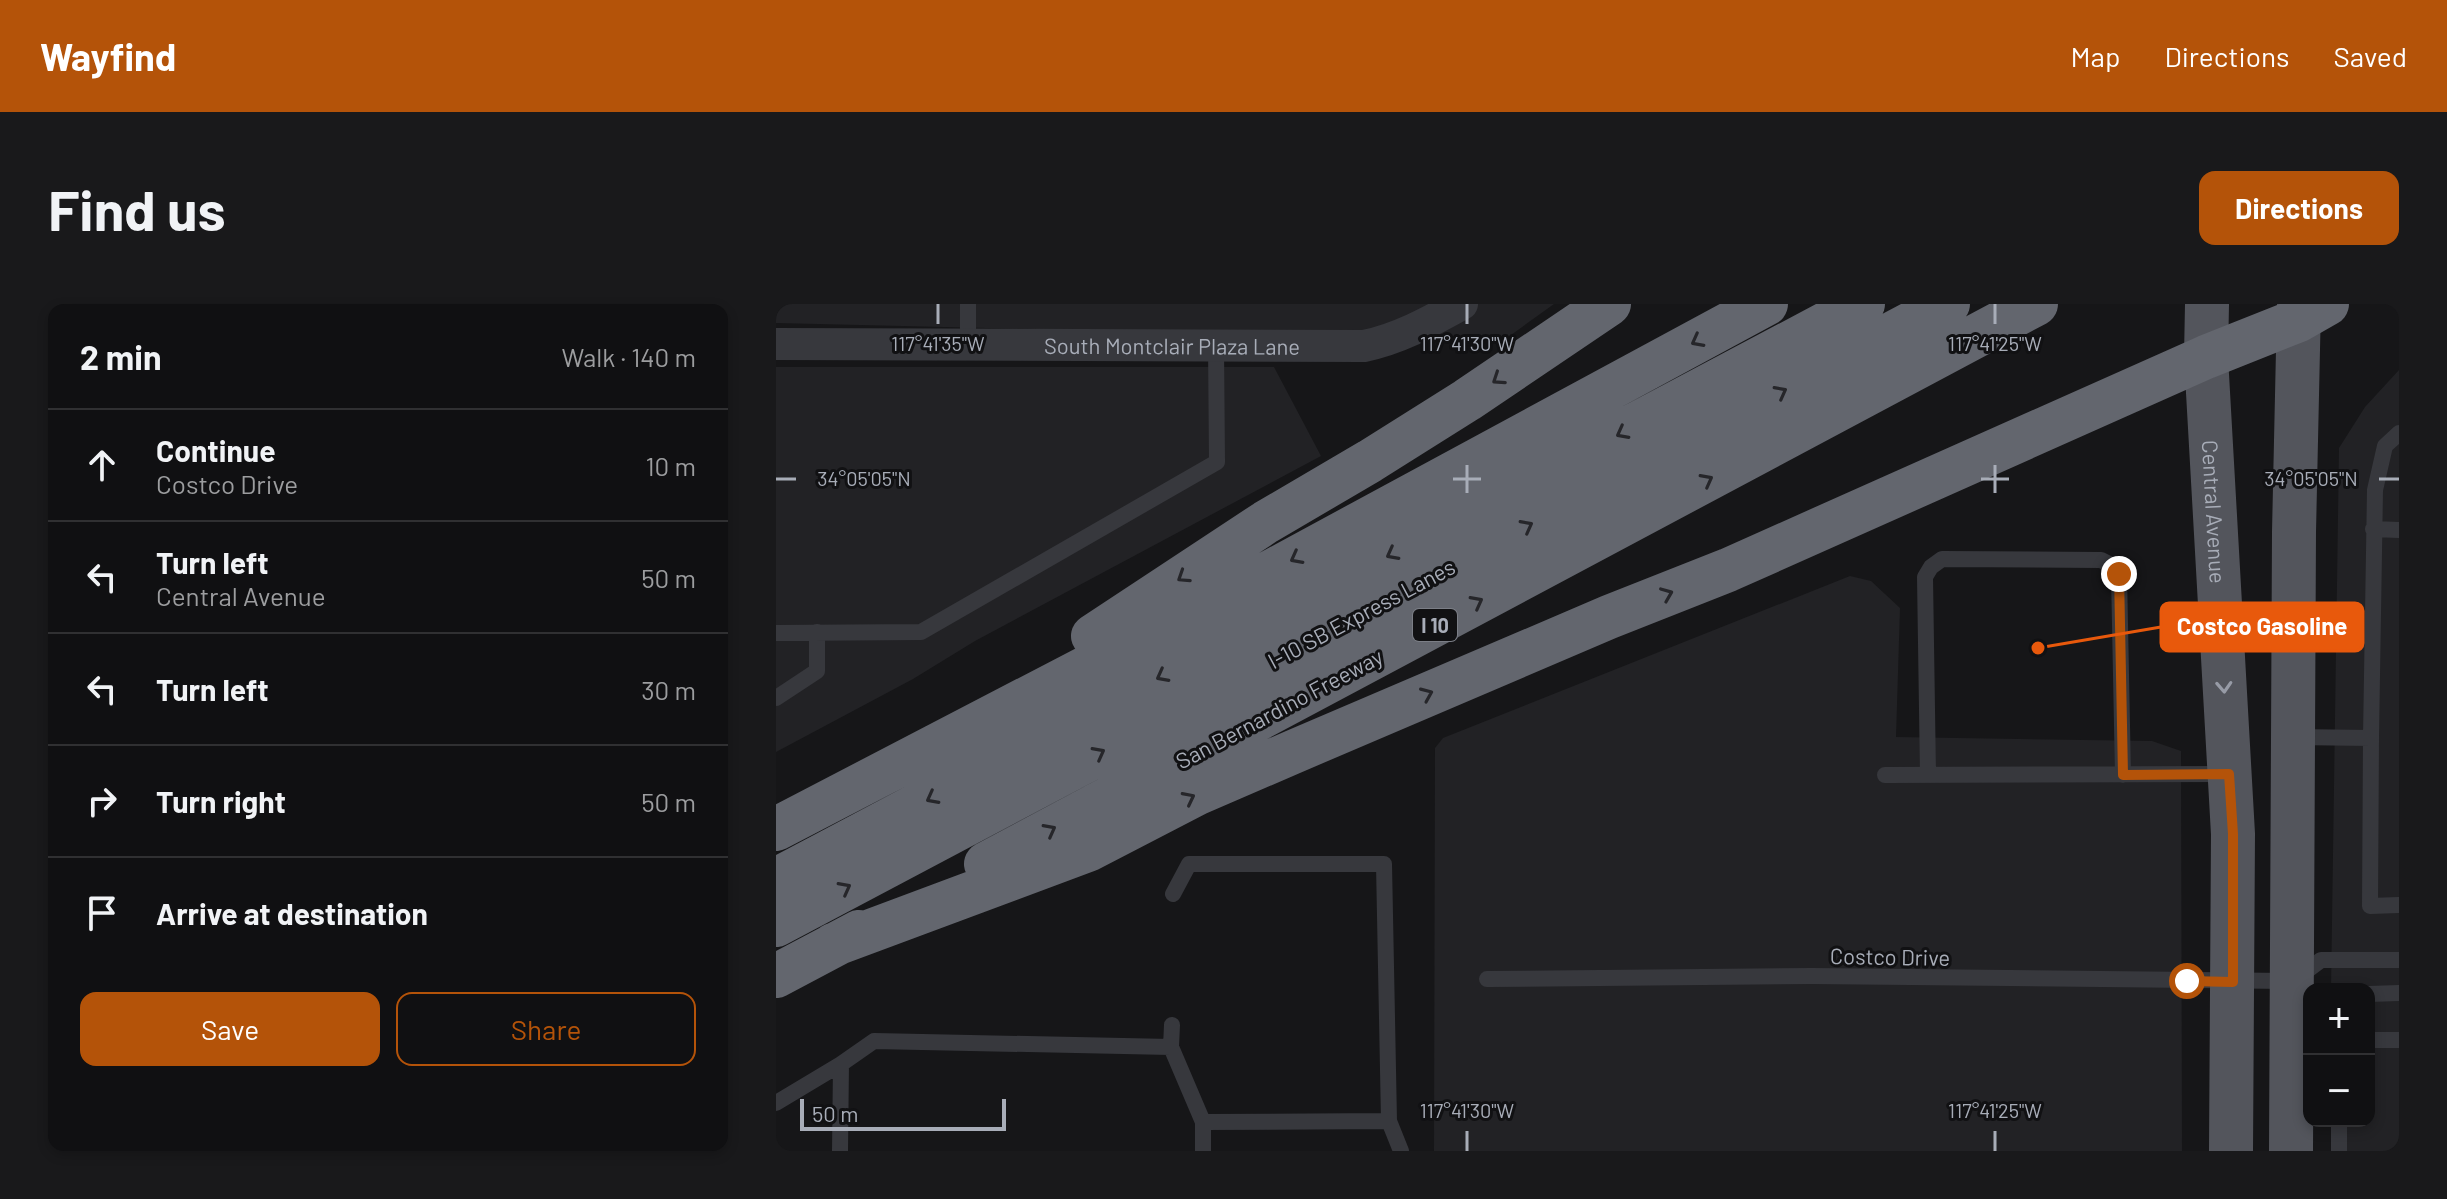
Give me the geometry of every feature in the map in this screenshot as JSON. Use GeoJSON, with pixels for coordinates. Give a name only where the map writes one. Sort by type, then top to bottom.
{"type":"FeatureCollection","features":[{"type":"Feature","properties":{"kind":"highway"},"geometry":{"type":"LineString","coordinates":[[891,768],[1266,522],[1467,400],[1609,304]]}},
{"type":"Feature","properties":{"kind":"highway"},"geometry":{"type":"LineString","coordinates":[[776,829],[1274,570],[1766,304]]}},
{"type":"Feature","properties":{"kind":"highway","name":"I-10 SB Express Lanes"},"geometry":{"type":"LineString","coordinates":[[776,880],[1863,304]]}},
{"type":"Feature","properties":{"kind":"highway","name":"I-10 SB Express Lanes"},"geometry":{"type":"LineString","coordinates":[[776,925],[1948,304]]}},
{"type":"Feature","properties":{"kind":"highway","name":"San Bernardino Freeway"},"geometry":{"type":"LineString","coordinates":[[776,976],[2036,304]]}},
{"type":"Feature","properties":{"kind":"highway"},"geometry":{"type":"LineString","coordinates":[[833,945],[1088,850],[1225,781],[1728,570],[2308,309]]}},
{"type":"Feature","properties":{"kind":"main road","name":"Central Avenue"},"geometry":{"type":"LineString","coordinates":[[2207,304],[2206,357],[2233,834],[2231,1151]]}},
{"type":"Feature","properties":{"kind":"main road"},"geometry":{"type":"LineString","coordinates":[[2291,1151],[2301,985],[2293,737],[2308,309]]}},
{"type":"Feature","properties":{"kind":"street","name":"South Montclair Plaza Lane"},"geometry":{"type":"LineString","coordinates":[[776,344],[1364,346],[1405,333],[1462,304]]}},
{"type":"Feature","properties":{"kind":"lane"},"geometry":{"type":"LineString","coordinates":[[968,304],[968,345]]}},
{"type":"Feature","properties":{"kind":"lane"},"geometry":{"type":"LineString","coordinates":[[776,633],[921,632],[1217,462],[1216,345]]}},
{"type":"Feature","properties":{"kind":"lane"},"geometry":{"type":"LineString","coordinates":[[2399,433],[2385,446],[2375,490],[2370,906],[2399,905]]}},
{"type":"Feature","properties":{"kind":"lane"},"geometry":{"type":"LineString","coordinates":[[2373,529],[2399,530]]}},
{"type":"Feature","properties":{"kind":"lane"},"geometry":{"type":"LineString","coordinates":[[1928,775],[1925,577],[1931,567],[1942,559],[2101,560],[2119,574],[2123,775]]}},
{"type":"Feature","properties":{"kind":"lane"},"geometry":{"type":"LineString","coordinates":[[776,698],[817,671],[817,632]]}},
{"type":"Feature","properties":{"kind":"lane"},"geometry":{"type":"LineString","coordinates":[[2293,737],[2371,738]]}},
{"type":"Feature","properties":{"kind":"lane"},"geometry":{"type":"LineString","coordinates":[[1885,775],[2229,774]]}},
{"type":"Feature","properties":{"kind":"lane"},"geometry":{"type":"LineString","coordinates":[[1173,894],[1189,864],[1384,864],[1389,1121],[1401,1151]]}},
{"type":"Feature","properties":{"kind":"lane"},"geometry":{"type":"LineString","coordinates":[[2301,985],[2321,960],[2399,960]]}},
{"type":"Feature","properties":{"kind":"lane","name":"Costco Drive"},"geometry":{"type":"LineString","coordinates":[[1487,979],[1812,976],[2301,985]]}},
{"type":"Feature","properties":{"kind":"lane"},"geometry":{"type":"LineString","coordinates":[[2375,994],[2399,993]]}},
{"type":"Feature","properties":{"kind":"lane"},"geometry":{"type":"LineString","coordinates":[[1172,1025],[1171,1047],[1203,1122],[1203,1151]]}},
{"type":"Feature","properties":{"kind":"lane"},"geometry":{"type":"LineString","coordinates":[[2375,1040],[2399,1040]]}},
{"type":"Feature","properties":{"kind":"lane"},"geometry":{"type":"LineString","coordinates":[[776,1103],[874,1041],[1171,1047]]}},
{"type":"Feature","properties":{"kind":"lane"},"geometry":{"type":"LineString","coordinates":[[840,1151],[841,1064]]}},
{"type":"Feature","properties":{"kind":"lane"},"geometry":{"type":"LineString","coordinates":[[1203,1122],[1389,1121]]}},
{"type":"Feature","properties":{"kind":"lane"},"geometry":{"type":"LineString","coordinates":[[2339,1127],[2339,1151]]}},
{"type":"Feature","properties":{"kind":"shaded area"},"geometry":{"type":"Polygon","coordinates":[[[776,304],[1554,304],[1504,340],[776,323],[776,304]]]}},
{"type":"Feature","properties":{"kind":"shaded area"},"geometry":{"type":"Polygon","coordinates":[[[776,367],[1274,367],[1321,456],[975,641],[913,679],[776,752],[776,367]]]}},
{"type":"Feature","properties":{"kind":"shaded area"},"geometry":{"type":"Polygon","coordinates":[[[2399,370],[2399,1151],[2333,1151],[2332,1127],[2375,1127],[2375,983],[2331,983],[2339,448],[2365,407],[2399,370]]]}},
{"type":"Feature","properties":{"kind":"shaded area"},"geometry":{"type":"Polygon","coordinates":[[[1850,576],[1871,581],[1900,608],[1896,737],[2152,741],[2181,751],[2182,1151],[1434,1151],[1435,748],[1443,738],[1850,576]]]}},
{"type":"Feature","properties":{"kind":"place","name":"Costco Gasoline"},"geometry":{"type":"Point","coordinates":[2038,648]}},
{"type":"Feature","properties":{"kind":"route"},"geometry":{"type":"LineString","coordinates":[[2119,574],[2123,775],[2229,774],[2233,834],[2233,982],[2187,981]]}}]}
